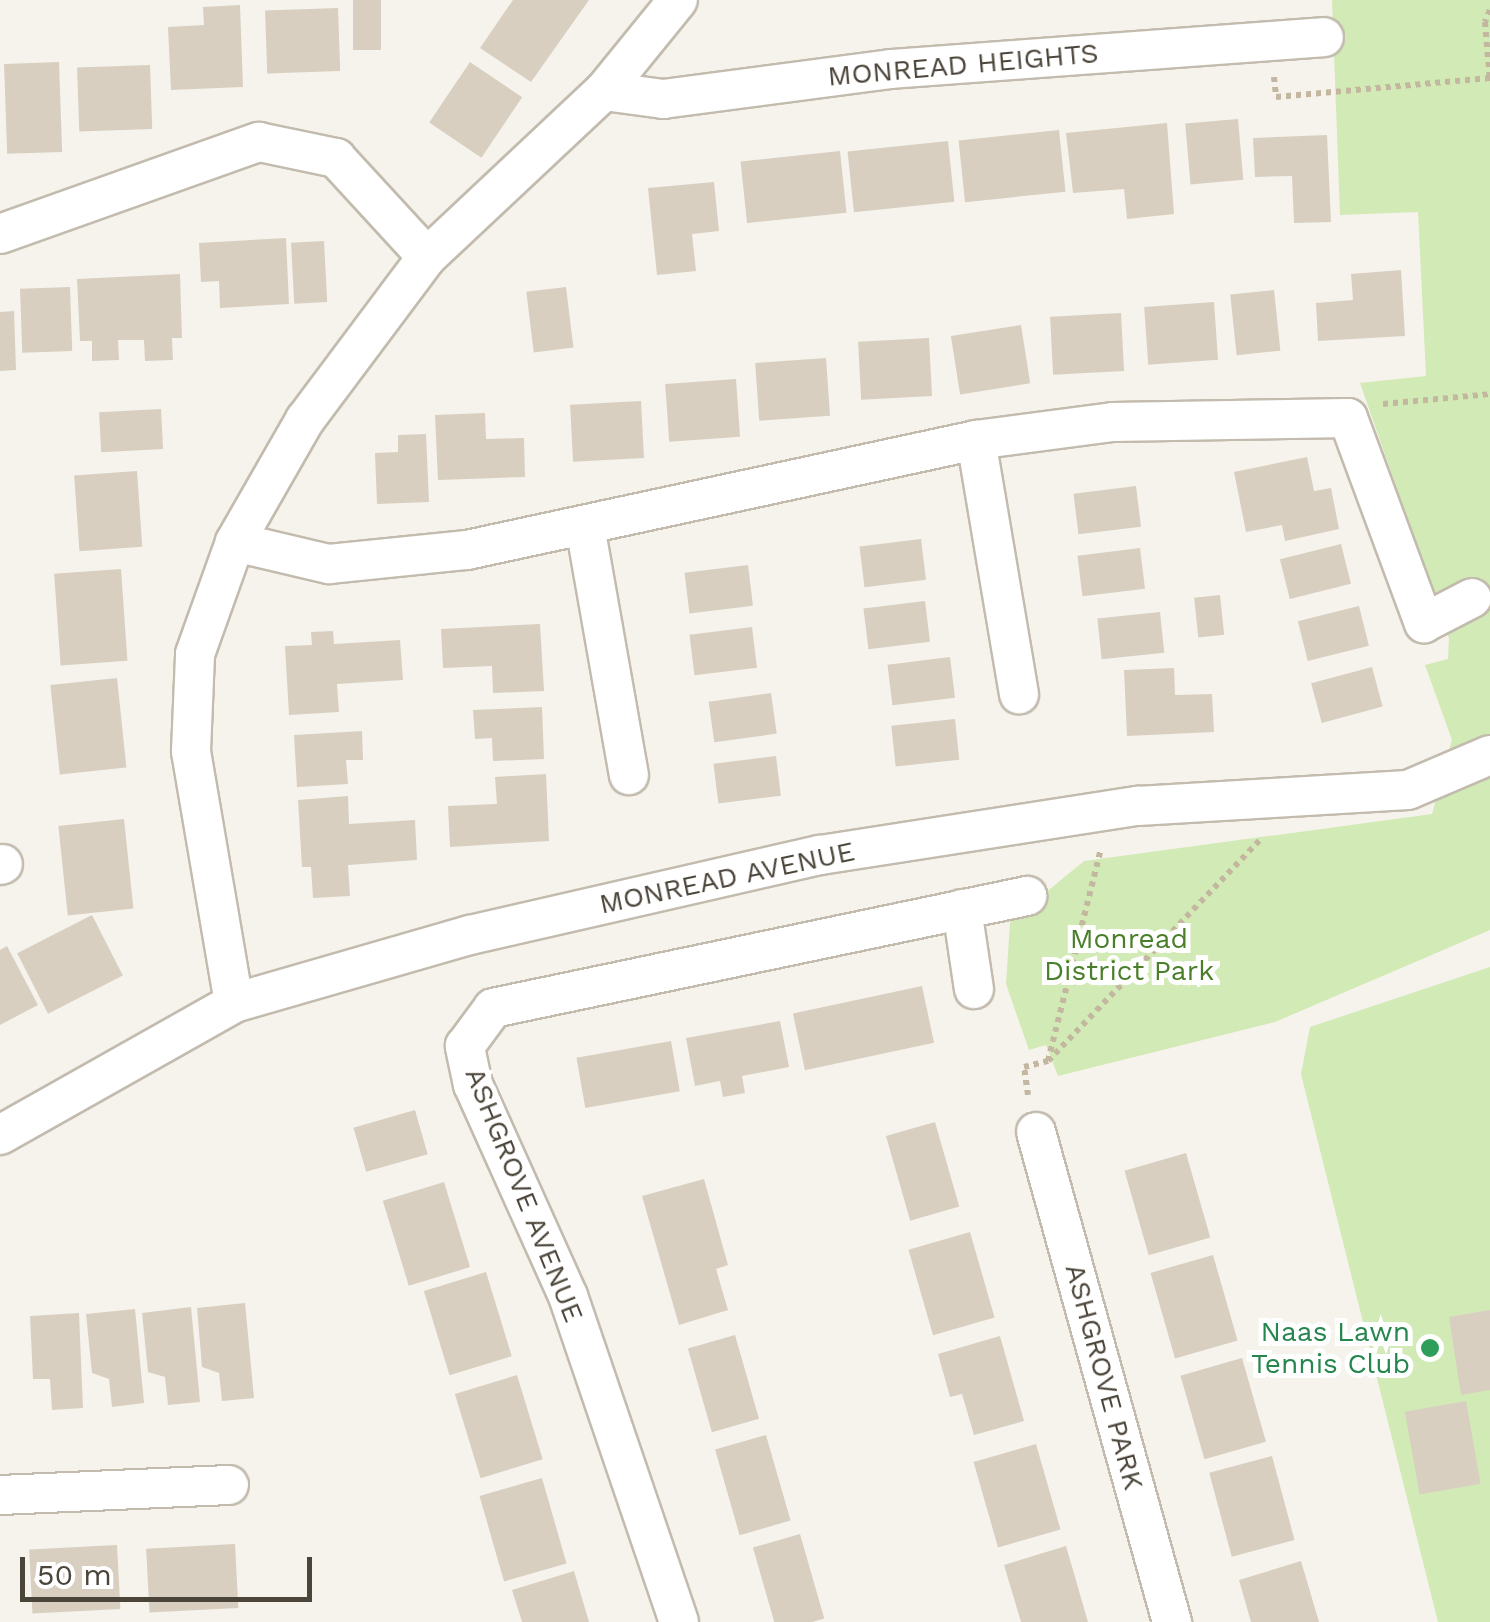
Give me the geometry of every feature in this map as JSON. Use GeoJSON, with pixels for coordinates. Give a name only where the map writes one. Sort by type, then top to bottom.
{"type":"FeatureCollection","features":[{"type":"Feature","properties":{"kind":"street"},"geometry":{"type":"LineString","coordinates":[[234,1003],[192,751],[195,654],[235,542],[306,420],[427,257],[604,91],[678,0]]}},
{"type":"Feature","properties":{"kind":"street","name":"MONREAD HEIGHTS"},"geometry":{"type":"LineString","coordinates":[[604,91],[662,99],[891,69],[1324,37]]}},
{"type":"Feature","properties":{"kind":"street"},"geometry":{"type":"LineString","coordinates":[[0,234],[259,142],[336,158],[427,257]]}},
{"type":"Feature","properties":{"kind":"street"},"geometry":{"type":"LineString","coordinates":[[235,542],[328,564],[467,550],[976,440],[1112,422],[1348,418],[1424,623],[1472,598]]}},
{"type":"Feature","properties":{"kind":"street"},"geometry":{"type":"LineString","coordinates":[[976,440],[1019,694]]}},
{"type":"Feature","properties":{"kind":"street"},"geometry":{"type":"LineString","coordinates":[[585,526],[629,776]]}},
{"type":"Feature","properties":{"kind":"street","name":"MONREAD AVENUE"},"geometry":{"type":"LineString","coordinates":[[0,1135],[234,1003],[470,935],[820,855],[1138,806],[1408,790],[1490,755]]}},
{"type":"Feature","properties":{"kind":"street","name":"ASHGROVE AVENUE"},"geometry":{"type":"LineString","coordinates":[[679,1622],[568,1296],[473,1085],[465,1046],[492,1008],[1027,896]]}},
{"type":"Feature","properties":{"kind":"street"},"geometry":{"type":"LineString","coordinates":[[962,908],[974,989]]}},
{"type":"Feature","properties":{"kind":"street","name":"ASHGROVE PARK"},"geometry":{"type":"LineString","coordinates":[[1036,1132],[1172,1622]]}},
{"type":"Feature","properties":{"kind":"street"},"geometry":{"type":"LineString","coordinates":[[0,1495],[230,1485]]}},
{"type":"Feature","properties":{"kind":"path"},"geometry":{"type":"LineString","coordinates":[[1271,40],[1276,97],[1490,80],[1485,22],[1490,10]]}},
{"type":"Feature","properties":{"kind":"path"},"geometry":{"type":"LineString","coordinates":[[1370,409],[1490,394]]}},
{"type":"Feature","properties":{"kind":"path"},"geometry":{"type":"LineString","coordinates":[[1024,1067],[1048,1061],[1275,826]]}},
{"type":"Feature","properties":{"kind":"path"},"geometry":{"type":"LineString","coordinates":[[1048,1061],[1102,846]]}},
{"type":"Feature","properties":{"kind":"green space","name":"Monread District Park"},"geometry":{"type":"Polygon","coordinates":[[[1332,0],[1490,0],[1490,930],[1275,1022],[1058,1076],[1046,1045],[1029,1050],[1006,984],[1010,922],[1084,861],[1432,814],[1452,740],[1425,665],[1448,659],[1449,638],[1360,383],[1426,376],[1418,212],[1340,215],[1332,0]]]}},
{"type":"Feature","properties":{"kind":"green space","name":"Naas Lawn Tennis Club"},"geometry":{"type":"Polygon","coordinates":[[[1490,967],[1490,1622],[1438,1622],[1301,1074],[1310,1027],[1490,967]]]}},
{"type":"Feature","properties":{"kind":"building"},"geometry":{"type":"Polygon","coordinates":[[[353,0],[381,0],[381,50],[353,50],[353,0]]]}},
{"type":"Feature","properties":{"kind":"building"},"geometry":{"type":"Polygon","coordinates":[[[513,0],[589,0],[531,82],[480,48],[513,0]]]}},
{"type":"Feature","properties":{"kind":"building"},"geometry":{"type":"Polygon","coordinates":[[[240,5],[243,87],[171,90],[168,27],[204,25],[203,7],[240,5]]]}},
{"type":"Feature","properties":{"kind":"building"},"geometry":{"type":"Polygon","coordinates":[[[338,8],[340,71],[267,74],[265,11],[338,8]]]}},
{"type":"Feature","properties":{"kind":"building"},"geometry":{"type":"Polygon","coordinates":[[[59,62],[62,152],[7,154],[4,64],[59,62]]]}},
{"type":"Feature","properties":{"kind":"building"},"geometry":{"type":"Polygon","coordinates":[[[470,62],[522,97],[481,158],[429,123],[470,62]]]}},
{"type":"Feature","properties":{"kind":"building"},"geometry":{"type":"Polygon","coordinates":[[[150,65],[152,129],[79,132],[77,68],[150,65]]]}},
{"type":"Feature","properties":{"kind":"building"},"geometry":{"type":"Polygon","coordinates":[[[1238,119],[1243,180],[1191,184],[1185,124],[1238,119]]]}},
{"type":"Feature","properties":{"kind":"building"},"geometry":{"type":"Polygon","coordinates":[[[1167,123],[1174,214],[1127,219],[1124,189],[1073,193],[1066,133],[1167,123]]]}},
{"type":"Feature","properties":{"kind":"building"},"geometry":{"type":"Polygon","coordinates":[[[1059,130],[1065,192],[965,202],[959,141],[1059,130]]]}},
{"type":"Feature","properties":{"kind":"building"},"geometry":{"type":"Polygon","coordinates":[[[1327,135],[1331,222],[1294,223],[1292,176],[1255,177],[1253,138],[1327,135]]]}},
{"type":"Feature","properties":{"kind":"building"},"geometry":{"type":"Polygon","coordinates":[[[948,141],[954,202],[854,212],[848,152],[948,141]]]}},
{"type":"Feature","properties":{"kind":"building"},"geometry":{"type":"Polygon","coordinates":[[[840,151],[846,213],[747,223],[741,161],[840,151]]]}},
{"type":"Feature","properties":{"kind":"building"},"geometry":{"type":"Polygon","coordinates":[[[714,182],[719,231],[692,234],[696,271],[657,275],[648,188],[714,182]]]}},
{"type":"Feature","properties":{"kind":"building"},"geometry":{"type":"Polygon","coordinates":[[[286,238],[289,304],[220,308],[219,281],[201,282],[199,243],[286,238]]]}},
{"type":"Feature","properties":{"kind":"building"},"geometry":{"type":"Polygon","coordinates":[[[324,241],[327,302],[294,304],[291,243],[324,241]]]}},
{"type":"Feature","properties":{"kind":"building"},"geometry":{"type":"Polygon","coordinates":[[[1401,270],[1405,336],[1318,341],[1316,303],[1353,300],[1351,274],[1401,270]]]}},
{"type":"Feature","properties":{"kind":"building"},"geometry":{"type":"Polygon","coordinates":[[[180,274],[182,338],[172,338],[173,360],[145,361],[144,340],[118,340],[119,360],[92,361],[92,341],[80,341],[77,279],[180,274]]]}},
{"type":"Feature","properties":{"kind":"building"},"geometry":{"type":"Polygon","coordinates":[[[70,287],[72,351],[22,353],[20,289],[70,287]]]}},
{"type":"Feature","properties":{"kind":"building"},"geometry":{"type":"Polygon","coordinates":[[[566,287],[573,348],[534,352],[526,292],[566,287]]]}},
{"type":"Feature","properties":{"kind":"building"},"geometry":{"type":"Polygon","coordinates":[[[1274,290],[1280,351],[1237,355],[1230,295],[1274,290]]]}},
{"type":"Feature","properties":{"kind":"building"},"geometry":{"type":"Polygon","coordinates":[[[1214,302],[1218,360],[1148,365],[1144,307],[1214,302]]]}},
{"type":"Feature","properties":{"kind":"building"},"geometry":{"type":"Polygon","coordinates":[[[14,311],[16,370],[0,371],[0,312],[14,311]]]}},
{"type":"Feature","properties":{"kind":"building"},"geometry":{"type":"Polygon","coordinates":[[[1121,313],[1124,371],[1053,375],[1050,317],[1121,313]]]}},
{"type":"Feature","properties":{"kind":"building"},"geometry":{"type":"Polygon","coordinates":[[[1021,325],[1030,383],[960,394],[951,336],[1021,325]]]}},
{"type":"Feature","properties":{"kind":"building"},"geometry":{"type":"Polygon","coordinates":[[[929,338],[932,396],[861,400],[858,342],[929,338]]]}},
{"type":"Feature","properties":{"kind":"building"},"geometry":{"type":"Polygon","coordinates":[[[826,358],[830,416],[759,421],[755,363],[826,358]]]}},
{"type":"Feature","properties":{"kind":"building"},"geometry":{"type":"Polygon","coordinates":[[[736,379],[740,437],[669,442],[665,384],[736,379]]]}},
{"type":"Feature","properties":{"kind":"building"},"geometry":{"type":"Polygon","coordinates":[[[641,401],[644,458],[573,462],[570,405],[641,401]]]}},
{"type":"Feature","properties":{"kind":"building"},"geometry":{"type":"Polygon","coordinates":[[[161,409],[163,449],[101,452],[99,412],[161,409]]]}},
{"type":"Feature","properties":{"kind":"building"},"geometry":{"type":"Polygon","coordinates":[[[485,413],[486,439],[524,438],[525,477],[438,480],[435,415],[485,413]]]}},
{"type":"Feature","properties":{"kind":"building"},"geometry":{"type":"Polygon","coordinates":[[[426,434],[429,502],[377,504],[375,453],[398,452],[398,435],[426,434]]]}},
{"type":"Feature","properties":{"kind":"building"},"geometry":{"type":"Polygon","coordinates":[[[1307,457],[1314,491],[1331,488],[1339,529],[1285,541],[1282,525],[1246,532],[1234,472],[1307,457]]]}},
{"type":"Feature","properties":{"kind":"building"},"geometry":{"type":"Polygon","coordinates":[[[137,471],[142,547],[79,551],[74,475],[137,471]]]}},
{"type":"Feature","properties":{"kind":"building"},"geometry":{"type":"Polygon","coordinates":[[[1136,486],[1141,527],[1078,534],[1073,494],[1136,486]]]}},
{"type":"Feature","properties":{"kind":"building"},"geometry":{"type":"Polygon","coordinates":[[[921,539],[926,580],[864,587],[859,547],[921,539]]]}},
{"type":"Feature","properties":{"kind":"building"},"geometry":{"type":"Polygon","coordinates":[[[1341,544],[1351,584],[1290,599],[1280,559],[1341,544]]]}},
{"type":"Feature","properties":{"kind":"building"},"geometry":{"type":"Polygon","coordinates":[[[1140,548],[1145,589],[1082,596],[1077,556],[1140,548]]]}},
{"type":"Feature","properties":{"kind":"building"},"geometry":{"type":"Polygon","coordinates":[[[748,565],[753,606],[689,613],[684,573],[748,565]]]}},
{"type":"Feature","properties":{"kind":"building"},"geometry":{"type":"Polygon","coordinates":[[[121,569],[127,661],[61,665],[54,574],[121,569]]]}},
{"type":"Feature","properties":{"kind":"building"},"geometry":{"type":"Polygon","coordinates":[[[1220,595],[1224,635],[1198,637],[1194,598],[1220,595]]]}},
{"type":"Feature","properties":{"kind":"building"},"geometry":{"type":"Polygon","coordinates":[[[925,601],[930,642],[868,649],[863,609],[925,601]]]}},
{"type":"Feature","properties":{"kind":"building"},"geometry":{"type":"Polygon","coordinates":[[[1359,606],[1369,646],[1308,661],[1298,621],[1359,606]]]}},
{"type":"Feature","properties":{"kind":"building"},"geometry":{"type":"Polygon","coordinates":[[[1160,612],[1164,653],[1102,659],[1097,619],[1160,612]]]}},
{"type":"Feature","properties":{"kind":"building"},"geometry":{"type":"Polygon","coordinates":[[[540,624],[544,691],[493,693],[492,666],[443,668],[441,629],[540,624]]]}},
{"type":"Feature","properties":{"kind":"building"},"geometry":{"type":"Polygon","coordinates":[[[752,627],[757,668],[694,675],[689,635],[752,627]]]}},
{"type":"Feature","properties":{"kind":"building"},"geometry":{"type":"Polygon","coordinates":[[[333,631],[334,644],[400,640],[403,680],[337,684],[339,712],[289,715],[285,646],[312,645],[311,632],[333,631]]]}},
{"type":"Feature","properties":{"kind":"building"},"geometry":{"type":"Polygon","coordinates":[[[950,657],[955,698],[892,705],[887,665],[950,657]]]}},
{"type":"Feature","properties":{"kind":"building"},"geometry":{"type":"Polygon","coordinates":[[[1372,667],[1383,707],[1322,723],[1311,683],[1372,667]]]}},
{"type":"Feature","properties":{"kind":"building"},"geometry":{"type":"Polygon","coordinates":[[[1174,668],[1175,695],[1212,694],[1214,732],[1127,736],[1124,670],[1174,668]]]}},
{"type":"Feature","properties":{"kind":"building"},"geometry":{"type":"Polygon","coordinates":[[[117,678],[126,768],[60,775],[50,685],[117,678]]]}},
{"type":"Feature","properties":{"kind":"building"},"geometry":{"type":"Polygon","coordinates":[[[771,693],[777,734],[714,742],[709,702],[771,693]]]}},
{"type":"Feature","properties":{"kind":"building"},"geometry":{"type":"Polygon","coordinates":[[[542,707],[544,759],[493,761],[492,738],[475,739],[473,710],[542,707]]]}},
{"type":"Feature","properties":{"kind":"building"},"geometry":{"type":"Polygon","coordinates":[[[955,719],[959,760],[896,766],[891,726],[955,719]]]}},
{"type":"Feature","properties":{"kind":"building"},"geometry":{"type":"Polygon","coordinates":[[[362,731],[363,760],[346,760],[348,784],[297,787],[294,735],[362,731]]]}},
{"type":"Feature","properties":{"kind":"building"},"geometry":{"type":"Polygon","coordinates":[[[776,756],[781,796],[718,803],[713,764],[776,756]]]}},
{"type":"Feature","properties":{"kind":"building"},"geometry":{"type":"Polygon","coordinates":[[[546,774],[549,841],[450,847],[448,806],[497,804],[495,777],[546,774]]]}},
{"type":"Feature","properties":{"kind":"building"},"geometry":{"type":"Polygon","coordinates":[[[348,796],[349,824],[415,820],[417,860],[348,865],[350,896],[313,898],[311,867],[302,867],[298,800],[348,796]]]}},
{"type":"Feature","properties":{"kind":"building"},"geometry":{"type":"Polygon","coordinates":[[[124,819],[133,909],[68,915],[58,826],[124,819]]]}},
{"type":"Feature","properties":{"kind":"building"},"geometry":{"type":"Polygon","coordinates":[[[92,915],[123,976],[48,1014],[17,953],[92,915]]]}},
{"type":"Feature","properties":{"kind":"building"},"geometry":{"type":"Polygon","coordinates":[[[7,946],[38,1005],[0,1025],[0,950],[7,946]]]}},
{"type":"Feature","properties":{"kind":"building"},"geometry":{"type":"Polygon","coordinates":[[[922,986],[934,1043],[805,1070],[793,1013],[922,986]]]}},
{"type":"Feature","properties":{"kind":"building"},"geometry":{"type":"Polygon","coordinates":[[[780,1021],[789,1067],[742,1076],[745,1093],[723,1097],[720,1081],[695,1086],[686,1038],[780,1021]]]}},
{"type":"Feature","properties":{"kind":"building"},"geometry":{"type":"Polygon","coordinates":[[[671,1041],[680,1091],[585,1108],[576,1058],[671,1041]]]}},
{"type":"Feature","properties":{"kind":"building"},"geometry":{"type":"Polygon","coordinates":[[[415,1110],[428,1154],[366,1172],[353,1128],[415,1110]]]}},
{"type":"Feature","properties":{"kind":"building"},"geometry":{"type":"Polygon","coordinates":[[[935,1122],[959,1207],[910,1221],[886,1136],[935,1122]]]}},
{"type":"Feature","properties":{"kind":"building"},"geometry":{"type":"Polygon","coordinates":[[[1186,1153],[1210,1238],[1149,1255],[1124,1171],[1186,1153]]]}},
{"type":"Feature","properties":{"kind":"building"},"geometry":{"type":"Polygon","coordinates":[[[704,1179],[728,1265],[716,1269],[728,1310],[679,1325],[642,1196],[704,1179]]]}},
{"type":"Feature","properties":{"kind":"building"},"geometry":{"type":"Polygon","coordinates":[[[444,1182],[470,1267],[409,1286],[383,1201],[444,1182]]]}},
{"type":"Feature","properties":{"kind":"building"},"geometry":{"type":"Polygon","coordinates":[[[970,1232],[995,1318],[933,1335],[908,1250],[970,1232]]]}},
{"type":"Feature","properties":{"kind":"building"},"geometry":{"type":"Polygon","coordinates":[[[1213,1255],[1238,1341],[1175,1358],[1151,1273],[1213,1255]]]}},
{"type":"Feature","properties":{"kind":"building"},"geometry":{"type":"Polygon","coordinates":[[[486,1272],[512,1356],[450,1375],[424,1291],[486,1272]]]}},
{"type":"Feature","properties":{"kind":"building"},"geometry":{"type":"Polygon","coordinates":[[[245,1303],[254,1398],[222,1401],[219,1373],[202,1367],[197,1308],[245,1303]]]}},
{"type":"Feature","properties":{"kind":"building"},"geometry":{"type":"Polygon","coordinates":[[[191,1307],[200,1402],[168,1405],[165,1377],[148,1372],[142,1313],[191,1307]]]}},
{"type":"Feature","properties":{"kind":"building"},"geometry":{"type":"Polygon","coordinates":[[[135,1309],[144,1403],[112,1407],[109,1379],[92,1373],[86,1314],[135,1309]]]}},
{"type":"Feature","properties":{"kind":"building"},"geometry":{"type":"Polygon","coordinates":[[[1490,1310],[1490,1390],[1461,1395],[1449,1317],[1490,1310]]]}},
{"type":"Feature","properties":{"kind":"building"},"geometry":{"type":"Polygon","coordinates":[[[79,1313],[83,1408],[52,1410],[50,1379],[33,1379],[30,1316],[79,1313]]]}},
{"type":"Feature","properties":{"kind":"building"},"geometry":{"type":"Polygon","coordinates":[[[735,1335],[759,1419],[712,1432],[688,1349],[735,1335]]]}},
{"type":"Feature","properties":{"kind":"building"},"geometry":{"type":"Polygon","coordinates":[[[1000,1336],[1024,1421],[974,1435],[962,1394],[950,1397],[938,1354],[1000,1336]]]}},
{"type":"Feature","properties":{"kind":"building"},"geometry":{"type":"Polygon","coordinates":[[[1242,1358],[1266,1442],[1204,1459],[1180,1376],[1242,1358]]]}},
{"type":"Feature","properties":{"kind":"building"},"geometry":{"type":"Polygon","coordinates":[[[517,1375],[543,1459],[481,1478],[455,1394],[517,1375]]]}},
{"type":"Feature","properties":{"kind":"building"},"geometry":{"type":"Polygon","coordinates":[[[1466,1401],[1481,1484],[1420,1494],[1405,1412],[1466,1401]]]}},
{"type":"Feature","properties":{"kind":"building"},"geometry":{"type":"Polygon","coordinates":[[[766,1435],[791,1521],[740,1535],[715,1450],[766,1435]]]}},
{"type":"Feature","properties":{"kind":"building"},"geometry":{"type":"Polygon","coordinates":[[[1036,1444],[1061,1530],[998,1547],[974,1462],[1036,1444]]]}},
{"type":"Feature","properties":{"kind":"building"},"geometry":{"type":"Polygon","coordinates":[[[1272,1456],[1295,1540],[1232,1557],[1209,1473],[1272,1456]]]}},
{"type":"Feature","properties":{"kind":"building"},"geometry":{"type":"Polygon","coordinates":[[[542,1478],[567,1564],[504,1581],[480,1496],[542,1478]]]}},
{"type":"Feature","properties":{"kind":"building"},"geometry":{"type":"Polygon","coordinates":[[[800,1534],[824,1619],[774,1622],[753,1548],[800,1534]]]}},
{"type":"Feature","properties":{"kind":"building"},"geometry":{"type":"Polygon","coordinates":[[[235,1544],[238,1608],[149,1613],[146,1549],[235,1544]]]}},
{"type":"Feature","properties":{"kind":"building"},"geometry":{"type":"Polygon","coordinates":[[[117,1545],[120,1609],[32,1614],[29,1550],[117,1545]]]}},
{"type":"Feature","properties":{"kind":"building"},"geometry":{"type":"Polygon","coordinates":[[[1066,1546],[1088,1622],[1021,1622],[1004,1565],[1066,1546]]]}},
{"type":"Feature","properties":{"kind":"building"},"geometry":{"type":"Polygon","coordinates":[[[1301,1561],[1319,1622],[1251,1622],[1239,1580],[1301,1561]]]}},
{"type":"Feature","properties":{"kind":"building"},"geometry":{"type":"Polygon","coordinates":[[[574,1571],[589,1622],[522,1622],[512,1590],[574,1571]]]}},
{"type":"Feature","properties":{"kind":"place","name":"Naas Lawn Tennis Club"},"geometry":{"type":"Point","coordinates":[1430,1348]}}]}
